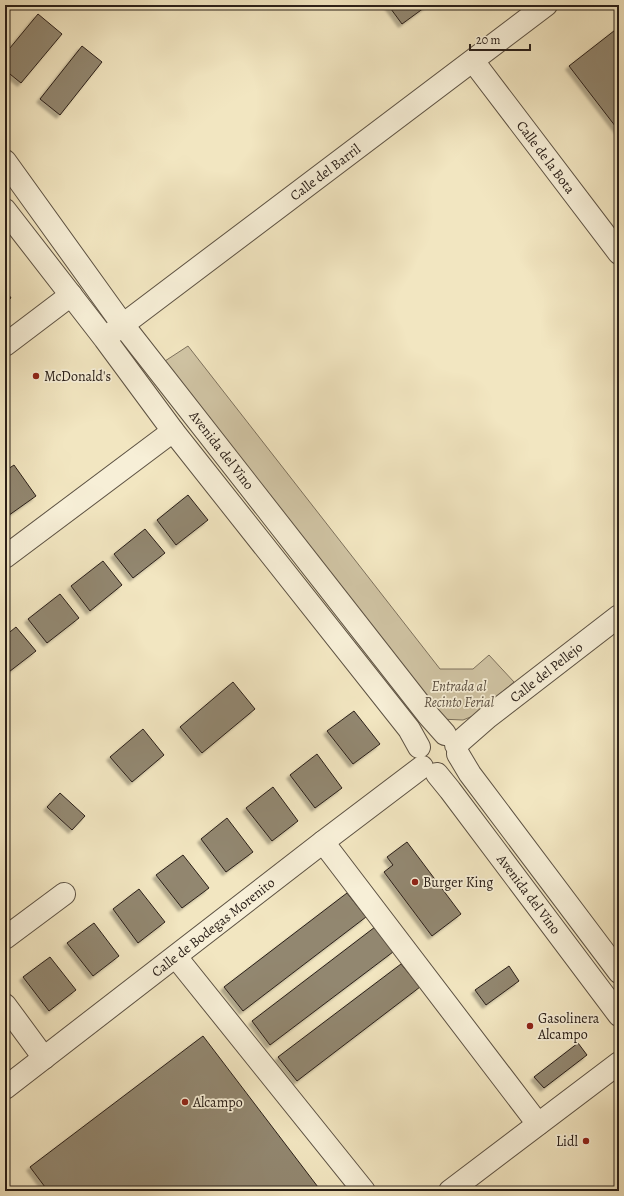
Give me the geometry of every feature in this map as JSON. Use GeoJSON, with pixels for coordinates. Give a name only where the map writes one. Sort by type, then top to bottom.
{"type":"FeatureCollection","features":[{"type":"Feature","properties":{"kind":"street","name":"Calle del Barril"},"geometry":{"type":"LineString","coordinates":[[105,339],[546,5]]}},
{"type":"Feature","properties":{"kind":"street","name":"Calle de la Bota"},"geometry":{"type":"LineString","coordinates":[[472,61],[619,253]]}},
{"type":"Feature","properties":{"kind":"street","name":"Avenida del Vino"},"geometry":{"type":"LineString","coordinates":[[5,161],[123,324],[424,710],[453,744],[470,774],[619,972]]}},
{"type":"Feature","properties":{"kind":"street","name":"Avenida del Vino"},"geometry":{"type":"LineString","coordinates":[[5,210],[105,339],[173,431],[409,729],[426,763],[450,790],[619,1015]]}},
{"type":"Feature","properties":{"kind":"street"},"geometry":{"type":"LineString","coordinates":[[5,345],[71,295]]}},
{"type":"Feature","properties":{"kind":"street"},"geometry":{"type":"LineString","coordinates":[[5,557],[173,431]]}},
{"type":"Feature","properties":{"kind":"street","name":"Calle del Pellejo"},"geometry":{"type":"LineString","coordinates":[[453,744],[619,616]]}},
{"type":"Feature","properties":{"kind":"street"},"geometry":{"type":"LineString","coordinates":[[437,733],[453,744],[457,762],[452,769],[445,773],[426,763],[423,740],[429,735],[437,733]]}},
{"type":"Feature","properties":{"kind":"street","name":"Calle de Bodegas Morenito"},"geometry":{"type":"LineString","coordinates":[[5,1088],[426,763]]}},
{"type":"Feature","properties":{"kind":"street"},"geometry":{"type":"LineString","coordinates":[[323,842],[538,1124]]}},
{"type":"Feature","properties":{"kind":"street"},"geometry":{"type":"LineString","coordinates":[[5,938],[64,894]]}},
{"type":"Feature","properties":{"kind":"street"},"geometry":{"type":"LineString","coordinates":[[176,957],[364,1191]]}},
{"type":"Feature","properties":{"kind":"street"},"geometry":{"type":"LineString","coordinates":[[5,1005],[44,1058]]}},
{"type":"Feature","properties":{"kind":"street"},"geometry":{"type":"LineString","coordinates":[[450,1191],[619,1063]]}},
{"type":"Feature","properties":{"kind":"green space","name":"Entrada al Recinto Ferial"},"geometry":{"type":"Polygon","coordinates":[[[188,346],[440,669],[473,669],[489,655],[514,682],[473,716],[463,720],[439,719],[165,361],[188,346]]]}},
{"type":"Feature","properties":{"kind":"building"},"geometry":{"type":"Polygon","coordinates":[[[388,5],[428,5],[402,24],[388,5]]]}},
{"type":"Feature","properties":{"kind":"building"},"geometry":{"type":"Polygon","coordinates":[[[38,14],[62,34],[21,83],[5,70],[5,54],[38,14]]]}},
{"type":"Feature","properties":{"kind":"building"},"geometry":{"type":"Polygon","coordinates":[[[619,27],[619,131],[569,66],[619,27]]]}},
{"type":"Feature","properties":{"kind":"building"},"geometry":{"type":"Polygon","coordinates":[[[82,46],[102,62],[60,115],[40,99],[82,46]]]}},
{"type":"Feature","properties":{"kind":"building"},"geometry":{"type":"Polygon","coordinates":[[[5,289],[11,298],[5,302],[5,289]]]}},
{"type":"Feature","properties":{"kind":"building"},"geometry":{"type":"Polygon","coordinates":[[[14,465],[36,496],[5,518],[5,471],[14,465]]]}},
{"type":"Feature","properties":{"kind":"building"},"geometry":{"type":"Polygon","coordinates":[[[188,495],[208,520],[176,545],[157,520],[188,495]]]}},
{"type":"Feature","properties":{"kind":"building"},"geometry":{"type":"Polygon","coordinates":[[[145,529],[165,553],[133,578],[114,554],[145,529]]]}},
{"type":"Feature","properties":{"kind":"building"},"geometry":{"type":"Polygon","coordinates":[[[103,561],[122,585],[90,611],[71,586],[103,561]]]}},
{"type":"Feature","properties":{"kind":"building"},"geometry":{"type":"Polygon","coordinates":[[[60,594],[79,618],[47,643],[28,619],[60,594]]]}},
{"type":"Feature","properties":{"kind":"building"},"geometry":{"type":"Polygon","coordinates":[[[16,627],[36,651],[5,675],[5,636],[16,627]]]}},
{"type":"Feature","properties":{"kind":"building"},"geometry":{"type":"Polygon","coordinates":[[[233,682],[255,709],[202,753],[180,727],[233,682]]]}},
{"type":"Feature","properties":{"kind":"building"},"geometry":{"type":"Polygon","coordinates":[[[354,711],[380,744],[353,764],[327,731],[354,711]]]}},
{"type":"Feature","properties":{"kind":"building"},"geometry":{"type":"Polygon","coordinates":[[[143,729],[164,755],[132,782],[110,757],[143,729]]]}},
{"type":"Feature","properties":{"kind":"building"},"geometry":{"type":"Polygon","coordinates":[[[317,754],[342,788],[315,808],[290,775],[317,754]]]}},
{"type":"Feature","properties":{"kind":"building"},"geometry":{"type":"Polygon","coordinates":[[[273,787],[298,821],[272,841],[246,808],[273,787]]]}},
{"type":"Feature","properties":{"kind":"building"},"geometry":{"type":"Polygon","coordinates":[[[60,793],[85,816],[72,830],[47,807],[60,793]]]}},
{"type":"Feature","properties":{"kind":"building"},"geometry":{"type":"Polygon","coordinates":[[[227,818],[253,852],[226,872],[201,839],[227,818]]]}},
{"type":"Feature","properties":{"kind":"building"},"geometry":{"type":"Polygon","coordinates":[[[407,842],[461,914],[432,936],[384,872],[393,865],[387,857],[407,842]]]}},
{"type":"Feature","properties":{"kind":"building"},"geometry":{"type":"Polygon","coordinates":[[[183,855],[209,888],[182,908],[156,875],[183,855]]]}},
{"type":"Feature","properties":{"kind":"building"},"geometry":{"type":"Polygon","coordinates":[[[139,889],[165,922],[138,943],[113,909],[139,889]]]}},
{"type":"Feature","properties":{"kind":"building"},"geometry":{"type":"Polygon","coordinates":[[[347,893],[366,917],[243,1011],[224,987],[347,893]]]}},
{"type":"Feature","properties":{"kind":"building"},"geometry":{"type":"Polygon","coordinates":[[[94,923],[119,956],[93,976],[67,943],[94,923]]]}},
{"type":"Feature","properties":{"kind":"building"},"geometry":{"type":"Polygon","coordinates":[[[375,927],[393,952],[270,1045],[252,1021],[375,927]]]}},
{"type":"Feature","properties":{"kind":"building"},"geometry":{"type":"Polygon","coordinates":[[[50,957],[76,990],[49,1011],[23,977],[50,957]]]}},
{"type":"Feature","properties":{"kind":"building"},"geometry":{"type":"Polygon","coordinates":[[[401,964],[420,987],[297,1081],[278,1057],[401,964]]]}},
{"type":"Feature","properties":{"kind":"building"},"geometry":{"type":"Polygon","coordinates":[[[509,966],[519,981],[486,1005],[475,990],[509,966]]]}},
{"type":"Feature","properties":{"kind":"building","name":"Alcampo"},"geometry":{"type":"Polygon","coordinates":[[[203,1036],[321,1191],[48,1191],[30,1167],[203,1036]]]}},
{"type":"Feature","properties":{"kind":"building"},"geometry":{"type":"Polygon","coordinates":[[[578,1043],[587,1055],[544,1088],[534,1077],[578,1043]]]}},
{"type":"Feature","properties":{"kind":"place","name":"McDonald's"},"geometry":{"type":"Point","coordinates":[36,376]}},
{"type":"Feature","properties":{"kind":"place","name":"Burger King"},"geometry":{"type":"Point","coordinates":[415,882]}},
{"type":"Feature","properties":{"kind":"place","name":"Gasolinera Alcampo"},"geometry":{"type":"Point","coordinates":[530,1026]}},
{"type":"Feature","properties":{"kind":"place","name":"Alcampo"},"geometry":{"type":"Point","coordinates":[185,1102]}},
{"type":"Feature","properties":{"kind":"place","name":"Lidl"},"geometry":{"type":"Point","coordinates":[586,1141]}}]}
